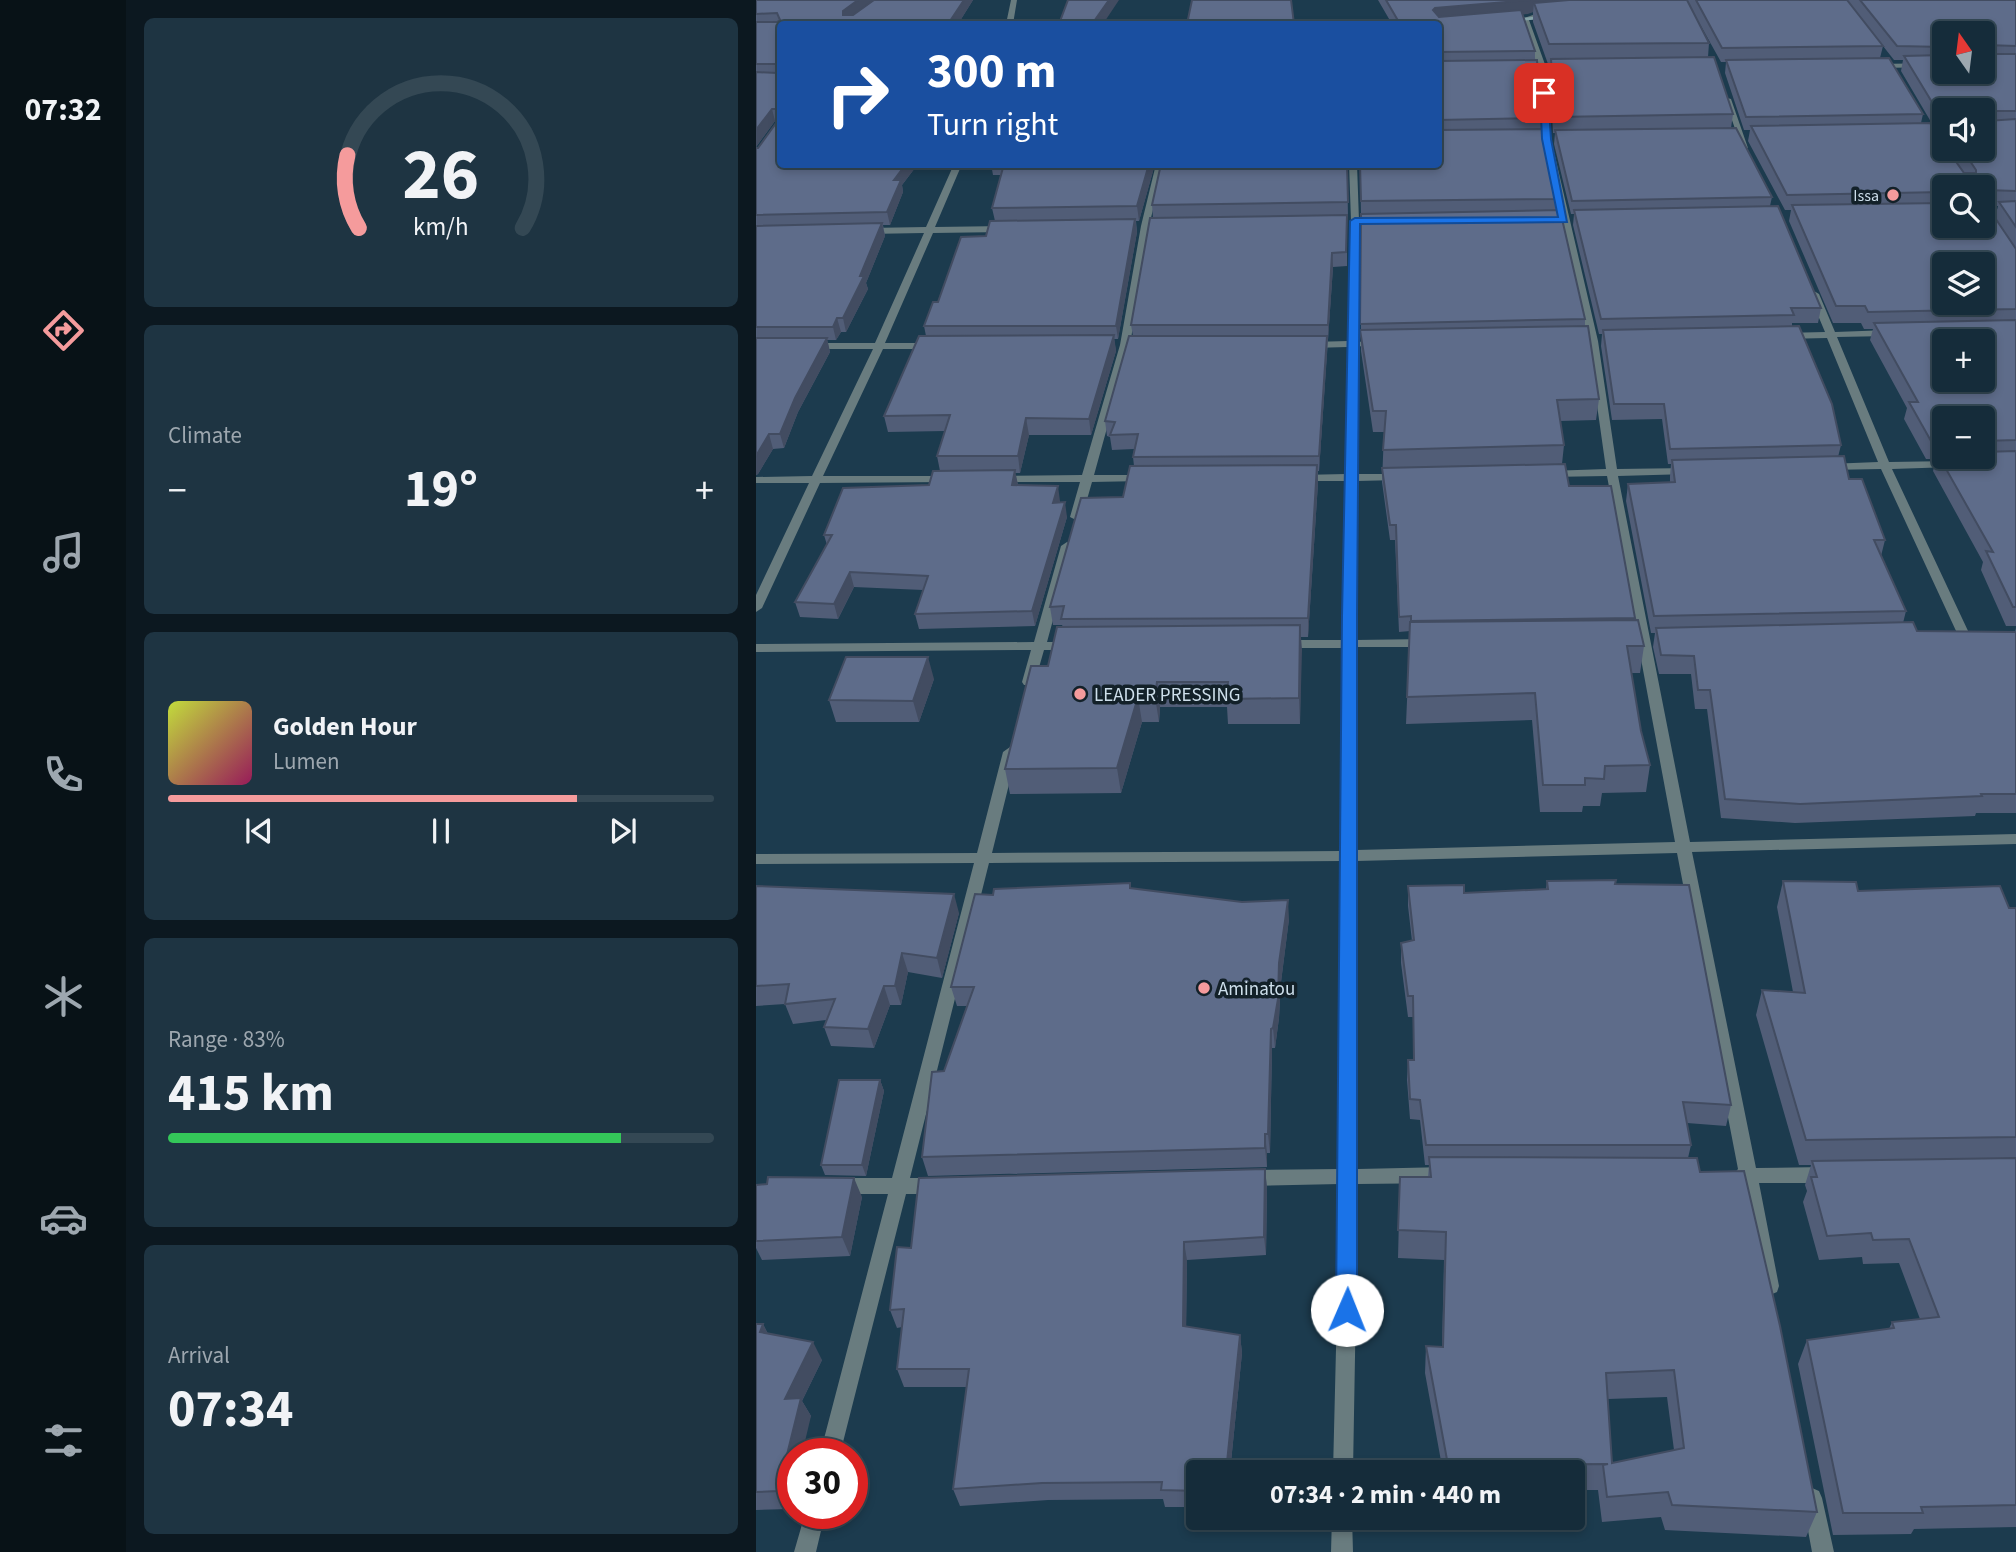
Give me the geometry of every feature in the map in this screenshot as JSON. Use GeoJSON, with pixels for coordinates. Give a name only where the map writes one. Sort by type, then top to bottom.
{"type":"FeatureCollection","features":[{"type":"Feature","properties":{"kind":"street"},"geometry":{"type":"LineString","coordinates":[[1010,21],[1014,0]]}},
{"type":"Feature","properties":{"kind":"street"},"geometry":{"type":"LineString","coordinates":[[1525,19],[1565,6],[1572,0]]}},
{"type":"Feature","properties":{"kind":"street"},"geometry":{"type":"LineString","coordinates":[[1501,21],[1565,16]]}},
{"type":"Feature","properties":{"kind":"street"},"geometry":{"type":"LineString","coordinates":[[1525,19],[1543,70],[1547,139],[1592,341],[1612,473],[1643,640],[1772,1297]]}},
{"type":"Feature","properties":{"kind":"street"},"geometry":{"type":"LineString","coordinates":[[1882,55],[1897,77]]}},
{"type":"Feature","properties":{"kind":"street"},"geometry":{"type":"LineString","coordinates":[[1864,66],[1932,65]]}},
{"type":"Feature","properties":{"kind":"street"},"geometry":{"type":"LineString","coordinates":[[1721,83],[1739,135],[1751,158]]}},
{"type":"Feature","properties":{"kind":"street"},"geometry":{"type":"LineString","coordinates":[[1923,121],[1932,135]]}},
{"type":"Feature","properties":{"kind":"street"},"geometry":{"type":"LineString","coordinates":[[1902,133],[1930,132]]}},
{"type":"Feature","properties":{"kind":"street"},"geometry":{"type":"LineString","coordinates":[[1725,135],[1753,135]]}},
{"type":"Feature","properties":{"kind":"street"},"geometry":{"type":"LineString","coordinates":[[756,608],[879,346],[956,168]]}},
{"type":"Feature","properties":{"kind":"street"},"geometry":{"type":"LineString","coordinates":[[1024,699],[1125,345],[1145,226],[1159,168]]}},
{"type":"Feature","properties":{"kind":"street"},"geometry":{"type":"LineString","coordinates":[[1343,1460],[1349,1175],[1351,477],[1362,344],[1353,168]]}},
{"type":"Feature","properties":{"kind":"street"},"geometry":{"type":"LineString","coordinates":[[1995,212],[2016,212]]}},
{"type":"Feature","properties":{"kind":"street"},"geometry":{"type":"LineString","coordinates":[[862,231],[1010,229]]}},
{"type":"Feature","properties":{"kind":"street"},"geometry":{"type":"LineString","coordinates":[[1811,287],[1885,466],[1963,633]]}},
{"type":"Feature","properties":{"kind":"street"},"geometry":{"type":"LineString","coordinates":[[1765,336],[1897,333]]}},
{"type":"Feature","properties":{"kind":"street"},"geometry":{"type":"LineString","coordinates":[[1301,345],[1362,344]]}},
{"type":"Feature","properties":{"kind":"street"},"geometry":{"type":"LineString","coordinates":[[797,346],[947,346]]}},
{"type":"Feature","properties":{"kind":"street"},"geometry":{"type":"LineString","coordinates":[[1817,467],[1932,465]]}},
{"type":"Feature","properties":{"kind":"street"},"geometry":{"type":"LineString","coordinates":[[1530,474],[1708,470]]}},
{"type":"Feature","properties":{"kind":"street"},"geometry":{"type":"LineString","coordinates":[[1282,478],[1406,477]]}},
{"type":"Feature","properties":{"kind":"street"},"geometry":{"type":"LineString","coordinates":[[992,479],[1157,478]]}},
{"type":"Feature","properties":{"kind":"street"},"geometry":{"type":"LineString","coordinates":[[756,480],[965,479]]}},
{"type":"Feature","properties":{"kind":"street"},"geometry":{"type":"LineString","coordinates":[[1268,644],[1447,642]]}},
{"type":"Feature","properties":{"kind":"street"},"geometry":{"type":"LineString","coordinates":[[756,648],[1078,646]]}},
{"type":"Feature","properties":{"kind":"street"},"geometry":{"type":"LineString","coordinates":[[834,1438],[1014,739]]}},
{"type":"Feature","properties":{"kind":"street"},"geometry":{"type":"LineString","coordinates":[[756,859],[1348,856],[2016,839]]}},
{"type":"Feature","properties":{"kind":"street"},"geometry":{"type":"LineString","coordinates":[[1227,1178],[1460,1175]]}},
{"type":"Feature","properties":{"kind":"street"},"geometry":{"type":"LineString","coordinates":[[1721,1176],[1842,1175]]}},
{"type":"Feature","properties":{"kind":"street"},"geometry":{"type":"LineString","coordinates":[[821,1186],[955,1186]]}},
{"type":"Feature","properties":{"kind":"street"},"geometry":{"type":"LineString","coordinates":[[1810,1485],[1823,1552]]}},
{"type":"Feature","properties":{"kind":"street"},"geometry":{"type":"LineString","coordinates":[[805,1552],[811,1529]]}},
{"type":"Feature","properties":{"kind":"street"},"geometry":{"type":"LineString","coordinates":[[1342,1530],[1342,1552]]}},
{"type":"Feature","properties":{"kind":"building"},"geometry":{"type":"Polygon","coordinates":[[[756,0],[858,0],[843,11],[843,15],[853,15],[874,0],[964,0],[950,21],[778,21],[777,13],[756,14],[756,0]]]}},
{"type":"Feature","properties":{"kind":"building"},"geometry":{"type":"Polygon","coordinates":[[[1068,0],[1109,0],[1094,21],[1060,21],[1068,0]]]}},
{"type":"Feature","properties":{"kind":"building"},"geometry":{"type":"Polygon","coordinates":[[[1192,0],[1291,0],[1294,21],[1188,21],[1192,0]]]}},
{"type":"Feature","properties":{"kind":"building"},"geometry":{"type":"Polygon","coordinates":[[[1386,0],[1530,0],[1433,10],[1439,17],[1521,10],[1535,51],[1442,52],[1442,21],[1398,21],[1386,0]]]}},
{"type":"Feature","properties":{"kind":"building"},"geometry":{"type":"Polygon","coordinates":[[[1569,0],[1687,0],[1709,43],[1549,44],[1534,3],[1569,0]]]}},
{"type":"Feature","properties":{"kind":"building"},"geometry":{"type":"Polygon","coordinates":[[[1696,0],[1847,0],[1883,46],[1722,48],[1696,0]]]}},
{"type":"Feature","properties":{"kind":"building"},"geometry":{"type":"Polygon","coordinates":[[[1860,0],[2016,0],[2016,46],[1995,45],[1995,21],[1932,21],[1932,47],[1897,46],[1860,0]]]}},
{"type":"Feature","properties":{"kind":"building"},"geometry":{"type":"Polygon","coordinates":[[[756,22],[777,22],[777,64],[756,64],[756,22]]]}},
{"type":"Feature","properties":{"kind":"building"},"geometry":{"type":"Polygon","coordinates":[[[1995,54],[2016,54],[2016,111],[1995,111],[1995,98],[1932,98],[1932,102],[1904,56],[1932,55],[1932,84],[1995,84],[1995,54]]]}},
{"type":"Feature","properties":{"kind":"building"},"geometry":{"type":"Polygon","coordinates":[[[1714,57],[1733,114],[1555,117],[1551,59],[1714,57]]]}},
{"type":"Feature","properties":{"kind":"building"},"geometry":{"type":"Polygon","coordinates":[[[1889,58],[1923,114],[1746,117],[1726,60],[1889,58]]]}},
{"type":"Feature","properties":{"kind":"building"},"geometry":{"type":"Polygon","coordinates":[[[1537,60],[1541,118],[1442,120],[1442,61],[1537,60]]]}},
{"type":"Feature","properties":{"kind":"building"},"geometry":{"type":"Polygon","coordinates":[[[756,72],[777,73],[777,109],[772,109],[756,130],[756,72]]]}},
{"type":"Feature","properties":{"kind":"building"},"geometry":{"type":"Polygon","coordinates":[[[2016,119],[2016,191],[1995,190],[1995,175],[1932,175],[1932,192],[1787,195],[1751,126],[1930,123],[1932,161],[1956,161],[1964,173],[1976,173],[1970,161],[1995,161],[1995,120],[2016,119]]]}},
{"type":"Feature","properties":{"kind":"building"},"geometry":{"type":"Polygon","coordinates":[[[777,122],[777,168],[903,168],[894,180],[901,180],[887,212],[756,215],[758,148],[777,122]]]}},
{"type":"Feature","properties":{"kind":"building"},"geometry":{"type":"Polygon","coordinates":[[[1736,128],[1772,197],[1572,201],[1555,130],[1736,128]]]}},
{"type":"Feature","properties":{"kind":"building"},"geometry":{"type":"Polygon","coordinates":[[[1542,129],[1558,199],[1361,201],[1360,168],[1442,168],[1442,130],[1542,129]]]}},
{"type":"Feature","properties":{"kind":"building"},"geometry":{"type":"Polygon","coordinates":[[[1003,168],[1148,168],[1137,206],[992,208],[1003,168]]]}},
{"type":"Feature","properties":{"kind":"building"},"geometry":{"type":"Polygon","coordinates":[[[1160,168],[1347,168],[1348,202],[1152,205],[1160,168]]]}},
{"type":"Feature","properties":{"kind":"building"},"geometry":{"type":"Polygon","coordinates":[[[2016,201],[2016,227],[1999,202],[2016,201]]]}},
{"type":"Feature","properties":{"kind":"building"},"geometry":{"type":"Polygon","coordinates":[[[1932,203],[1932,238],[1995,238],[1995,218],[2016,249],[2016,309],[1995,309],[1995,252],[1932,252],[1932,311],[1868,312],[1865,306],[1836,306],[1792,205],[1932,203]]]}},
{"type":"Feature","properties":{"kind":"building"},"geometry":{"type":"Polygon","coordinates":[[[1778,206],[1821,308],[1791,308],[1794,315],[1601,319],[1574,210],[1778,206]]]}},
{"type":"Feature","properties":{"kind":"building"},"geometry":{"type":"Polygon","coordinates":[[[1560,210],[1585,319],[1360,324],[1361,214],[1560,210]]]}},
{"type":"Feature","properties":{"kind":"building"},"geometry":{"type":"Polygon","coordinates":[[[1347,215],[1346,252],[1332,253],[1328,325],[1131,325],[1150,218],[1347,215]]]}},
{"type":"Feature","properties":{"kind":"building"},"geometry":{"type":"Polygon","coordinates":[[[1135,219],[1116,326],[924,326],[933,302],[938,302],[961,237],[986,236],[990,221],[1135,219]]]}},
{"type":"Feature","properties":{"kind":"building"},"geometry":{"type":"Polygon","coordinates":[[[882,223],[860,276],[864,276],[843,318],[837,318],[833,327],[756,327],[756,226],[882,223]]]}},
{"type":"Feature","properties":{"kind":"building"},"geometry":{"type":"Polygon","coordinates":[[[2016,320],[2016,440],[1995,441],[1995,406],[1932,406],[1931,441],[1909,402],[1918,402],[1874,323],[2016,320]]]}},
{"type":"Feature","properties":{"kind":"building"},"geometry":{"type":"Polygon","coordinates":[[[1588,326],[1599,399],[1557,400],[1564,445],[1383,450],[1386,411],[1373,411],[1360,330],[1588,326]]]}},
{"type":"Feature","properties":{"kind":"building"},"geometry":{"type":"Polygon","coordinates":[[[1799,326],[1832,404],[1841,445],[1670,449],[1664,404],[1614,404],[1603,330],[1799,326]]]}},
{"type":"Feature","properties":{"kind":"building"},"geometry":{"type":"Polygon","coordinates":[[[1114,335],[1089,419],[1026,418],[1018,456],[937,456],[950,415],[884,416],[919,336],[1114,335]]]}},
{"type":"Feature","properties":{"kind":"building"},"geometry":{"type":"Polygon","coordinates":[[[1129,336],[1327,336],[1319,456],[1133,457],[1138,434],[1110,435],[1115,422],[1105,421],[1129,336]]]}},
{"type":"Feature","properties":{"kind":"building"},"geometry":{"type":"Polygon","coordinates":[[[756,338],[827,338],[795,398],[780,434],[769,434],[756,456],[756,338]]]}},
{"type":"Feature","properties":{"kind":"building"},"geometry":{"type":"Polygon","coordinates":[[[2016,451],[2016,607],[2013,607],[1986,551],[1993,552],[1946,469],[1995,469],[1995,452],[2016,451]]]}},
{"type":"Feature","properties":{"kind":"building"},"geometry":{"type":"Polygon","coordinates":[[[1844,456],[1849,479],[1862,479],[1885,540],[1874,540],[1906,611],[1654,616],[1628,484],[1675,482],[1672,460],[1844,456]]]}},
{"type":"Feature","properties":{"kind":"building"},"geometry":{"type":"Polygon","coordinates":[[[1565,464],[1569,486],[1611,486],[1635,618],[1411,621],[1411,616],[1399,617],[1396,525],[1390,525],[1382,468],[1565,464]]]}},
{"type":"Feature","properties":{"kind":"building"},"geometry":{"type":"Polygon","coordinates":[[[1317,465],[1308,618],[1061,619],[1064,606],[1050,607],[1081,498],[1123,497],[1130,466],[1317,465]]]}},
{"type":"Feature","properties":{"kind":"building"},"geometry":{"type":"Polygon","coordinates":[[[1015,470],[1012,485],[1058,486],[1053,503],[1065,502],[1032,611],[915,614],[928,576],[850,572],[834,604],[795,602],[832,535],[824,535],[843,488],[929,485],[933,471],[1015,470]]]}},
{"type":"Feature","properties":{"kind":"building"},"geometry":{"type":"Polygon","coordinates":[[[1638,620],[1644,646],[1627,646],[1641,731],[1650,765],[1605,766],[1604,779],[1585,778],[1585,785],[1543,785],[1535,693],[1407,697],[1410,622],[1638,620]]]}},
{"type":"Feature","properties":{"kind":"building"},"geometry":{"type":"Polygon","coordinates":[[[1913,622],[1917,631],[2016,632],[2016,794],[1800,804],[1725,799],[1710,690],[1698,690],[1694,656],[1661,655],[1656,628],[1913,622]]]}},
{"type":"Feature","properties":{"kind":"building"},"geometry":{"type":"Polygon","coordinates":[[[1300,625],[1299,698],[1226,699],[1228,682],[1157,682],[1155,697],[1138,697],[1117,768],[1005,769],[1031,666],[1048,666],[1057,627],[1300,625]]]}},
{"type":"Feature","properties":{"kind":"building"},"geometry":{"type":"Polygon","coordinates":[[[846,657],[928,657],[913,701],[829,700],[846,657]]]}},
{"type":"Feature","properties":{"kind":"building"},"geometry":{"type":"Polygon","coordinates":[[[1616,880],[1615,884],[1689,885],[1731,1105],[1683,1102],[1691,1145],[1426,1145],[1420,1100],[1410,1099],[1408,1060],[1414,1060],[1413,996],[1408,996],[1401,943],[1414,940],[1408,886],[1464,885],[1464,893],[1548,889],[1547,881],[1616,880]]]}},
{"type":"Feature","properties":{"kind":"building"},"geometry":{"type":"Polygon","coordinates":[[[1783,881],[1856,882],[1858,891],[2000,886],[2009,908],[2016,908],[2016,1137],[1806,1140],[1762,990],[1805,993],[1783,881]]]}},
{"type":"Feature","properties":{"kind":"building"},"geometry":{"type":"Polygon","coordinates":[[[1130,883],[1130,888],[1242,902],[1288,900],[1279,963],[1278,999],[1271,1029],[1268,1134],[1265,1134],[1265,1148],[922,1157],[932,1072],[944,1071],[974,987],[951,987],[975,894],[993,895],[994,889],[1130,883]]]}},
{"type":"Feature","properties":{"kind":"building"},"geometry":{"type":"Polygon","coordinates":[[[756,886],[954,894],[937,958],[902,953],[895,986],[884,986],[868,1029],[824,1027],[835,999],[785,1004],[789,984],[756,986],[756,886]]]}},
{"type":"Feature","properties":{"kind":"building"},"geometry":{"type":"Polygon","coordinates":[[[839,1080],[880,1080],[862,1165],[821,1165],[839,1080]]]}},
{"type":"Feature","properties":{"kind":"building"},"geometry":{"type":"Polygon","coordinates":[[[1429,1157],[1697,1158],[1700,1172],[1744,1171],[1780,1326],[1817,1512],[1672,1505],[1668,1492],[1607,1497],[1603,1465],[1608,1464],[1585,1464],[1585,1460],[1447,1460],[1426,1346],[1443,1347],[1446,1232],[1398,1230],[1400,1177],[1431,1177],[1429,1157]],[[1674,1370],[1606,1373],[1612,1463],[1684,1448],[1674,1370]]]}},
{"type":"Feature","properties":{"kind":"building"},"geometry":{"type":"Polygon","coordinates":[[[2016,1158],[2016,1505],[1921,1507],[1923,1513],[1843,1513],[1807,1340],[1894,1328],[1892,1322],[1939,1317],[1909,1239],[1873,1240],[1871,1233],[1827,1236],[1811,1177],[1817,1177],[1812,1161],[2016,1158]]]}},
{"type":"Feature","properties":{"kind":"building"},"geometry":{"type":"Polygon","coordinates":[[[1265,1169],[1264,1237],[1184,1242],[1183,1326],[1240,1335],[1227,1460],[1186,1460],[1186,1491],[1161,1490],[1162,1482],[1042,1483],[953,1489],[969,1369],[897,1369],[904,1309],[890,1310],[897,1247],[911,1248],[919,1178],[1265,1169]]]}},
{"type":"Feature","properties":{"kind":"building"},"geometry":{"type":"Polygon","coordinates":[[[768,1177],[854,1178],[842,1237],[756,1241],[756,1185],[767,1184],[768,1177]]]}},
{"type":"Feature","properties":{"kind":"building"},"geometry":{"type":"Polygon","coordinates":[[[756,1324],[763,1324],[760,1332],[813,1342],[785,1399],[801,1398],[791,1438],[777,1438],[777,1491],[756,1492],[756,1324]]]}},
{"type":"Feature","properties":{"kind":"place","name":"Issa"},"geometry":{"type":"Point","coordinates":[1893,195]}},
{"type":"Feature","properties":{"kind":"place","name":"LEADER PRESSING"},"geometry":{"type":"Point","coordinates":[1080,694]}},
{"type":"Feature","properties":{"kind":"place","name":"Aminatou"},"geometry":{"type":"Point","coordinates":[1204,988]}},
{"type":"Feature","properties":{"kind":"route"},"geometry":{"type":"LineString","coordinates":[[1347,1310],[1348,856],[1355,221],[1563,220],[1547,139],[1544,93]]}}]}
